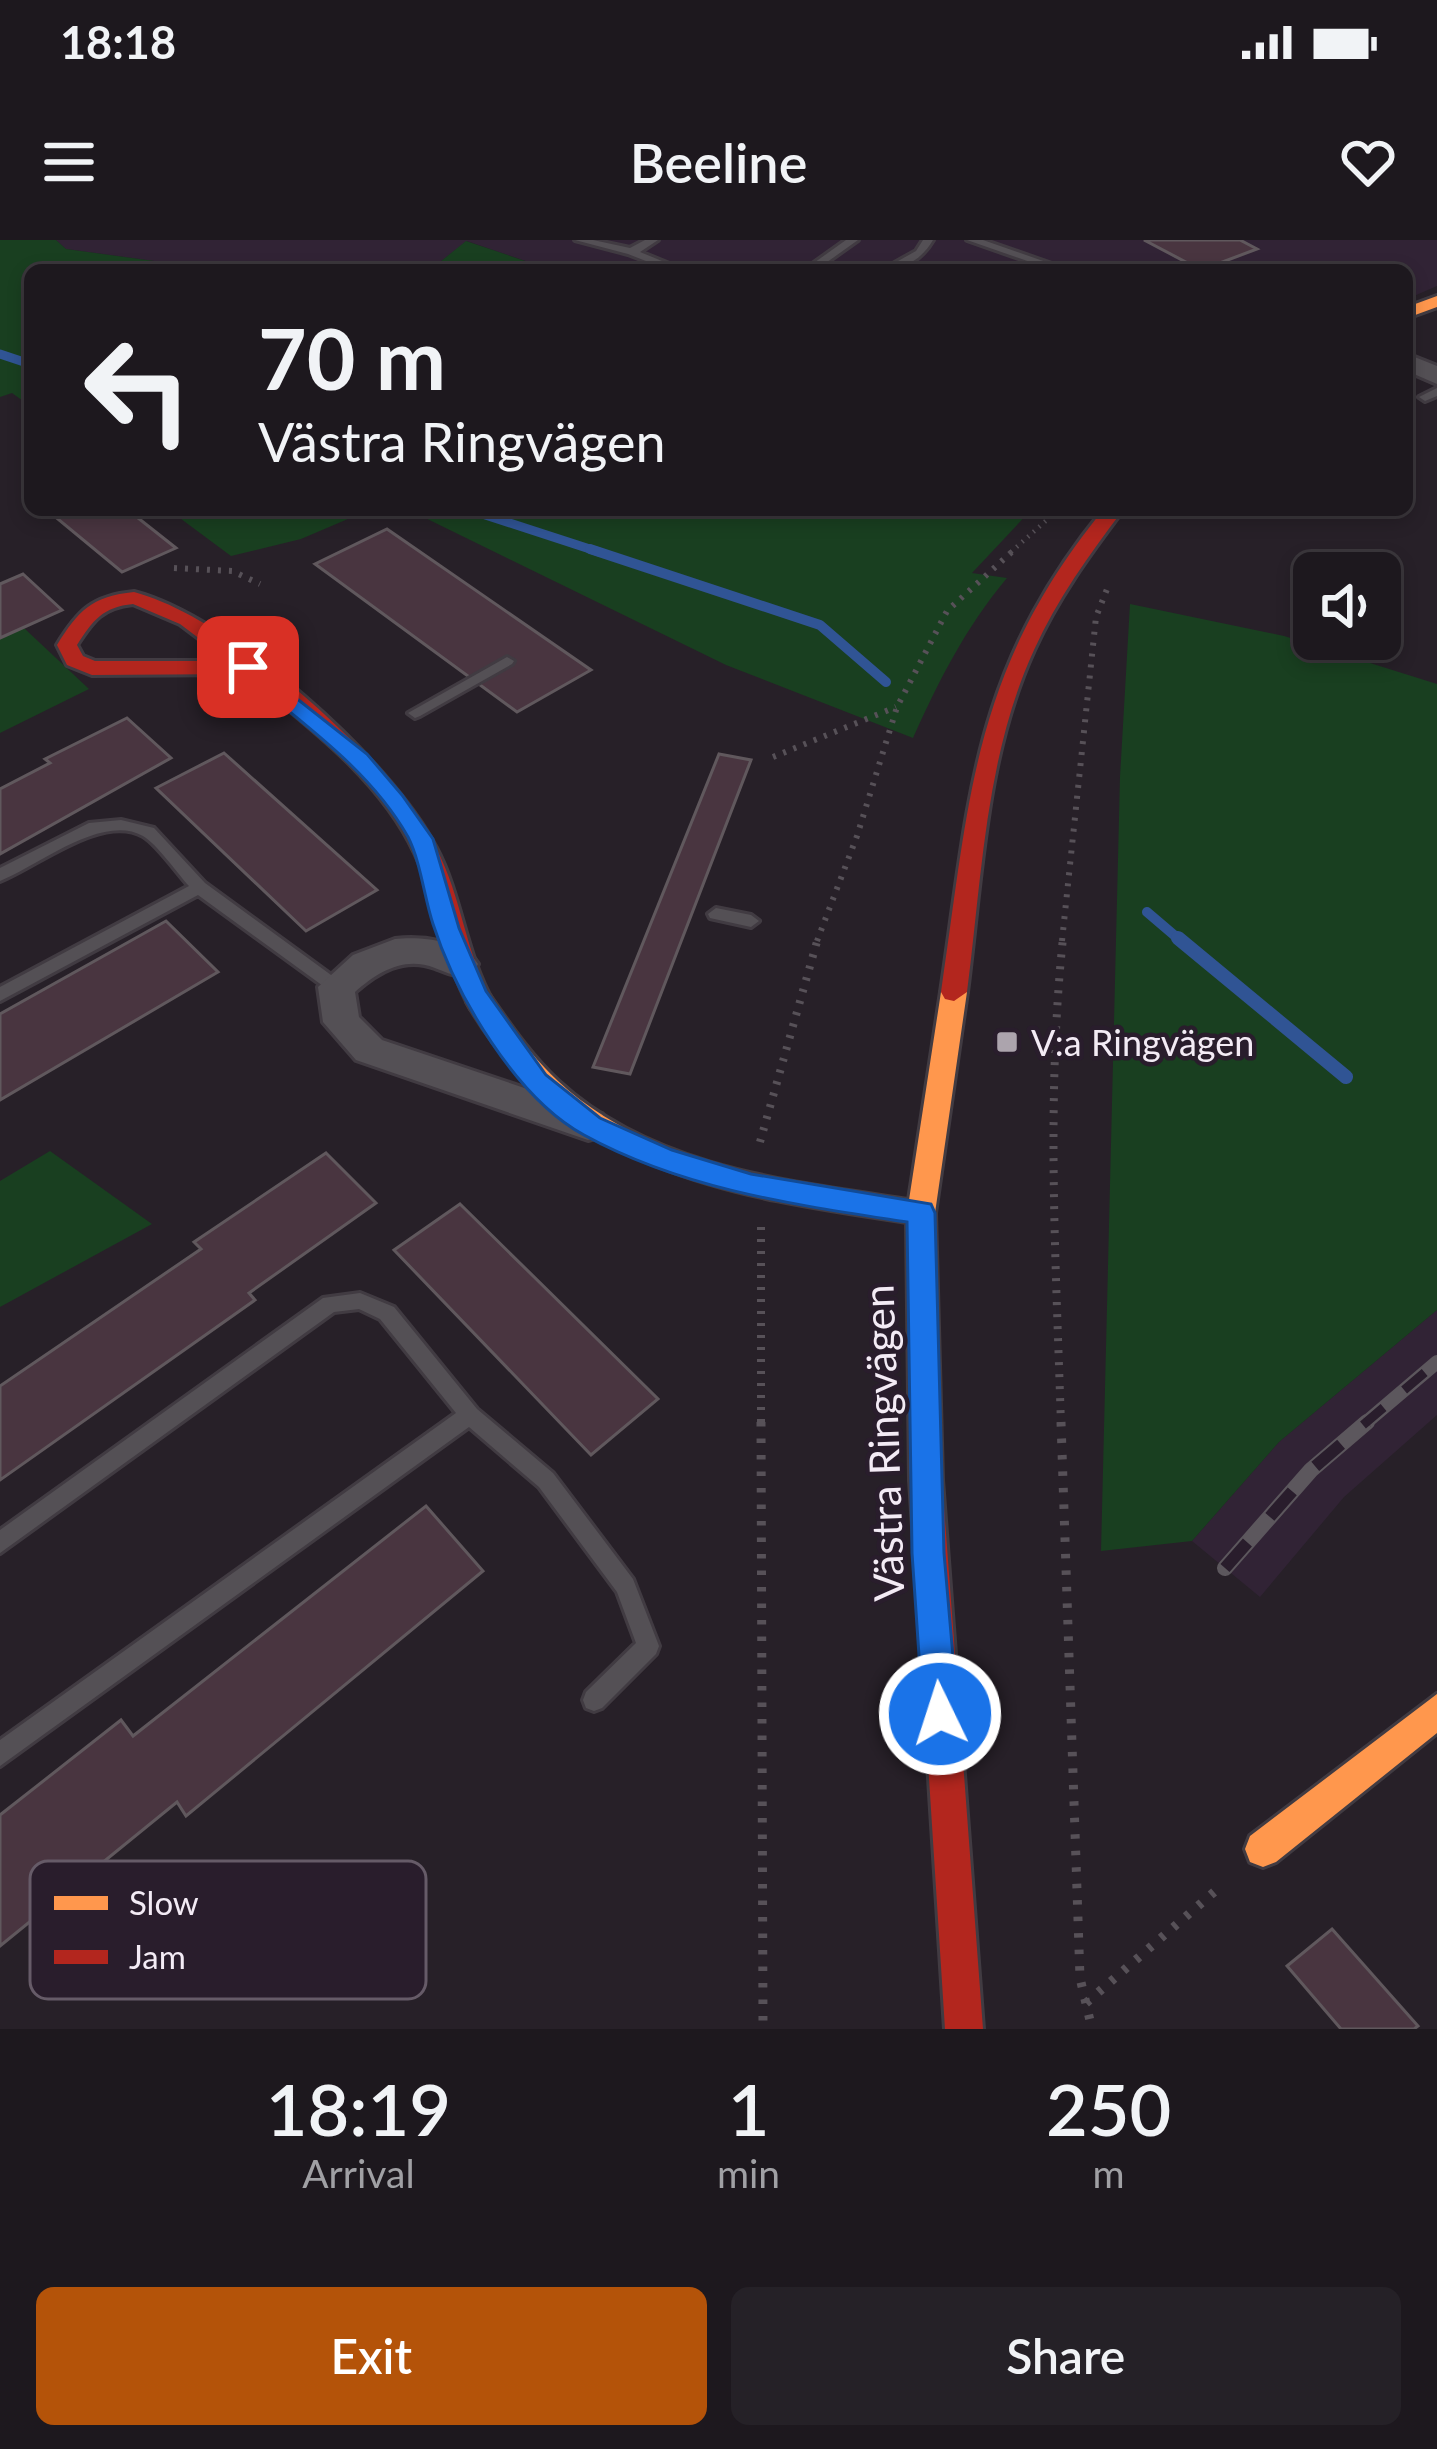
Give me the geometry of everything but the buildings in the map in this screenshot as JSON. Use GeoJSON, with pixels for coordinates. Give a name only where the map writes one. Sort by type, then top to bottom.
{"type":"FeatureCollection","features":[{"type":"Feature","properties":{"kind":"street","name":"Västra Ringvägen"},"geometry":{"type":"LineString","coordinates":[[964,2029],[928,1553],[921,1213],[990,745],[1006,695],[1049,600],[1109,516]]}},
{"type":"Feature","properties":{"kind":"street"},"geometry":{"type":"LineString","coordinates":[[248,667],[92,668],[74,660],[68,645],[72,629],[104,601],[126,596],[156,599],[186,615],[359,759],[421,839],[460,964],[499,1033],[537,1082],[590,1126]]}},
{"type":"Feature","properties":{"kind":"street"},"geometry":{"type":"LineString","coordinates":[[460,964],[422,949],[388,953],[336,987],[341,1022],[369,1050],[590,1126],[664,1158],[751,1186],[921,1213]]}},
{"type":"Feature","properties":{"kind":"street"},"geometry":{"type":"LineString","coordinates":[[1263,1849],[1437,1711]]}},
{"type":"Feature","properties":{"kind":"lane"},"geometry":{"type":"LineString","coordinates":[[580,240],[663,264]]}},
{"type":"Feature","properties":{"kind":"lane"},"geometry":{"type":"LineString","coordinates":[[631,252],[653,240]]}},
{"type":"Feature","properties":{"kind":"lane"},"geometry":{"type":"LineString","coordinates":[[818,264],[853,240]]}},
{"type":"Feature","properties":{"kind":"lane"},"geometry":{"type":"LineString","coordinates":[[899,264],[920,253],[928,240]]}},
{"type":"Feature","properties":{"kind":"lane"},"geometry":{"type":"LineString","coordinates":[[972,240],[1046,264]]}},
{"type":"Feature","properties":{"kind":"lane"},"geometry":{"type":"LineString","coordinates":[[415,712],[507,661]]}},
{"type":"Feature","properties":{"kind":"lane"},"geometry":{"type":"LineString","coordinates":[[0,875],[94,827],[121,825],[149,832],[199,887],[336,987]]}},
{"type":"Feature","properties":{"kind":"lane"},"geometry":{"type":"LineString","coordinates":[[0,995],[199,887]]}},
{"type":"Feature","properties":{"kind":"lane"},"geometry":{"type":"LineString","coordinates":[[716,914],[751,921]]}},
{"type":"Feature","properties":{"kind":"lane"},"geometry":{"type":"LineString","coordinates":[[0,1544],[330,1304],[360,1300],[387,1313],[470,1415],[547,1480],[626,1586],[648,1646],[594,1700]]}},
{"type":"Feature","properties":{"kind":"lane"},"geometry":{"type":"LineString","coordinates":[[0,1754],[470,1415]]}},
{"type":"Feature","properties":{"kind":"path"},"geometry":{"type":"LineString","coordinates":[[1093,2029],[1080,1978],[1055,1246],[1056,1002],[1096,617],[1111,580]]}},
{"type":"Feature","properties":{"kind":"path"},"geometry":{"type":"LineString","coordinates":[[773,757],[897,706]]}},
{"type":"Feature","properties":{"kind":"path"},"geometry":{"type":"LineString","coordinates":[[1086,2003],[1263,1849]]}},
{"type":"Feature","properties":{"kind":"shaded area"},"geometry":{"type":"Polygon","coordinates":[[[56,240],[1437,240],[1437,286],[1413,296],[1413,264],[534,264],[467,241],[438,264],[176,264],[66,249],[56,240]]]}},
{"type":"Feature","properties":{"kind":"shaded area"},"geometry":{"type":"Polygon","coordinates":[[[1437,1310],[1437,1415],[1344,1497],[1260,1597],[1192,1541],[1279,1442],[1437,1310]]]}},
{"type":"Feature","properties":{"kind":"green space"},"geometry":{"type":"Polygon","coordinates":[[[0,240],[56,240],[66,249],[176,264],[24,264],[24,402],[12,393],[0,397],[0,240]]]}},
{"type":"Feature","properties":{"kind":"green space"},"geometry":{"type":"Polygon","coordinates":[[[466,241],[534,264],[437,264],[466,241]]]}},
{"type":"Feature","properties":{"kind":"green space"},"geometry":{"type":"Polygon","coordinates":[[[177,516],[355,516],[301,539],[231,556],[177,516]]]}},
{"type":"Feature","properties":{"kind":"green space"},"geometry":{"type":"Polygon","coordinates":[[[421,516],[1025,516],[972,573],[1007,578],[954,655],[913,738],[726,665],[421,516]]]}},
{"type":"Feature","properties":{"kind":"green space"},"geometry":{"type":"Polygon","coordinates":[[[1130,604],[1293,639],[1293,660],[1360,660],[1437,684],[1437,1310],[1279,1442],[1192,1541],[1101,1551],[1120,777],[1130,604]]]}},
{"type":"Feature","properties":{"kind":"green space"},"geometry":{"type":"Polygon","coordinates":[[[24,628],[89,689],[0,733],[0,639],[24,628]]]}},
{"type":"Feature","properties":{"kind":"green space"},"geometry":{"type":"Polygon","coordinates":[[[50,1151],[152,1224],[0,1307],[0,1181],[50,1151]]]}},
{"type":"Feature","properties":{"kind":"waterway"},"geometry":{"type":"LineString","coordinates":[[0,354],[24,362]]}},
{"type":"Feature","properties":{"kind":"waterway"},"geometry":{"type":"LineString","coordinates":[[488,516],[599,552]]}},
{"type":"Feature","properties":{"kind":"waterway"},"geometry":{"type":"LineString","coordinates":[[590,549],[820,625],[886,682]]}},
{"type":"Feature","properties":{"kind":"waterway"},"geometry":{"type":"LineString","coordinates":[[1147,912],[1181,941]]}},
{"type":"Feature","properties":{"kind":"waterway"},"geometry":{"type":"LineString","coordinates":[[1178,938],[1346,1077]]}},
{"type":"Feature","properties":{"kind":"railway"},"geometry":{"type":"LineString","coordinates":[[1363,1425],[1437,1362]]}},
{"type":"Feature","properties":{"kind":"railway"},"geometry":{"type":"LineString","coordinates":[[1225,1568],[1311,1470],[1367,1422]]}},
{"type":"Feature","properties":{"kind":"traffic: slow"},"geometry":{"type":"LineString","coordinates":[[1413,311],[1437,301]]}},
{"type":"Feature","properties":{"kind":"traffic: slow"},"geometry":{"type":"LineString","coordinates":[[926,1480],[921,1213],[954,992]]}},
{"type":"Feature","properties":{"kind":"traffic: slow"},"geometry":{"type":"LineString","coordinates":[[480,1002],[518,1055],[563,1101],[644,1150],[780,1191],[921,1213]]}},
{"type":"Feature","properties":{"kind":"traffic: slow"},"geometry":{"type":"LineString","coordinates":[[1263,1849],[1437,1711]]}},
{"type":"Feature","properties":{"kind":"traffic: jam"},"geometry":{"type":"LineString","coordinates":[[954,992],[978,806],[999,713],[1038,620],[1108,516]]}},
{"type":"Feature","properties":{"kind":"traffic: jam"},"geometry":{"type":"LineString","coordinates":[[248,667],[92,668],[74,660],[67,645],[86,615],[108,600],[134,598],[188,620],[303,710],[363,767],[415,831],[435,872],[460,961],[480,1002]]}},
{"type":"Feature","properties":{"kind":"traffic: jam"},"geometry":{"type":"LineString","coordinates":[[926,1480],[964,2029]]}},
{"type":"Feature","properties":{"kind":"place","name":"V:a Ringvägen"},"geometry":{"type":"Point","coordinates":[1007,1042]}},
{"type":"Feature","properties":{"kind":"route"},"geometry":{"type":"LineString","coordinates":[[248,667],[359,759],[394,801],[421,839],[447,928],[475,994],[537,1082],[590,1126],[664,1158],[751,1186],[921,1213],[928,1553],[940,1714]]}}]}
